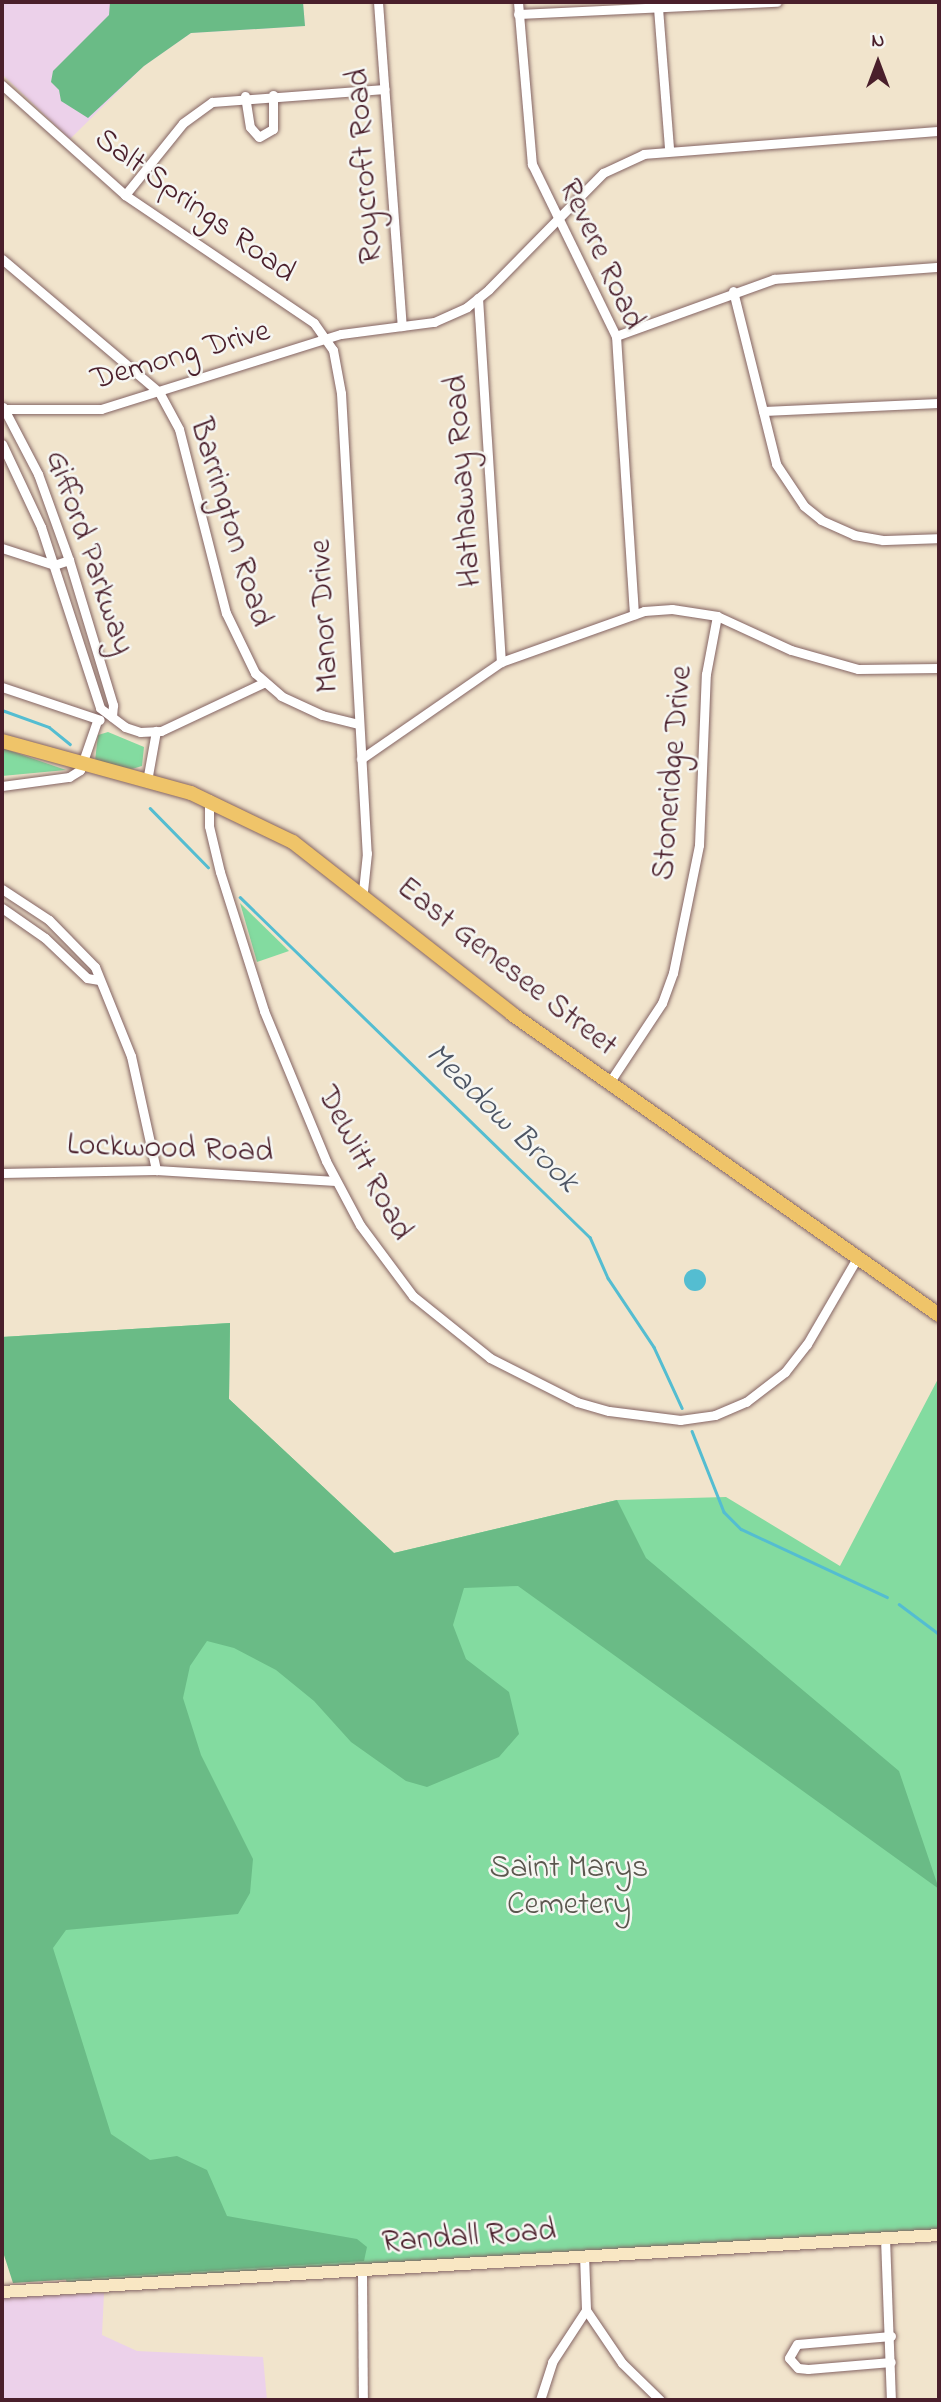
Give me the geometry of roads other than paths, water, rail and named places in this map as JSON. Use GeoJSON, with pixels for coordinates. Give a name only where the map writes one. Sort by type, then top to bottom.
{"type":"FeatureCollection","features":[{"type":"Feature","properties":{"kind":"main road","name":"East Genesee Street"},"geometry":{"type":"LineString","coordinates":[[2,741],[209,799],[293,842],[363,892],[512,1014],[939,1315]]}},
{"type":"Feature","properties":{"kind":"street","name":"Roycroft Road"},"geometry":{"type":"LineString","coordinates":[[378,2],[402,326]]}},
{"type":"Feature","properties":{"kind":"street","name":"Revere Road"},"geometry":{"type":"LineString","coordinates":[[518,2],[532,164],[616,336],[634,614]]}},
{"type":"Feature","properties":{"kind":"street"},"geometry":{"type":"LineString","coordinates":[[518,14],[777,2]]}},
{"type":"Feature","properties":{"kind":"street"},"geometry":{"type":"LineString","coordinates":[[658,8],[668,149]]}},
{"type":"Feature","properties":{"kind":"street","name":"Salt Springs Road"},"geometry":{"type":"LineString","coordinates":[[2,85],[125,195],[285,302],[328,338]]}},
{"type":"Feature","properties":{"kind":"street"},"geometry":{"type":"LineString","coordinates":[[125,195],[201,107],[245,96],[385,89]]}},
{"type":"Feature","properties":{"kind":"street"},"geometry":{"type":"LineString","coordinates":[[245,96],[250,127],[260,137],[273,129],[273,95]]}},
{"type":"Feature","properties":{"kind":"street","name":"Demong Drive"},"geometry":{"type":"LineString","coordinates":[[3,408],[88,410],[159,392],[328,338],[435,322],[478,298],[557,215],[603,173],[633,158],[668,149],[939,131]]}},
{"type":"Feature","properties":{"kind":"street","name":"Barrington Road"},"geometry":{"type":"LineString","coordinates":[[2,259],[159,392],[179,429],[226,613],[243,653],[263,683],[322,715],[358,724]]}},
{"type":"Feature","properties":{"kind":"street"},"geometry":{"type":"LineString","coordinates":[[616,336],[733,291],[774,279],[831,272],[939,267]]}},
{"type":"Feature","properties":{"kind":"street"},"geometry":{"type":"LineString","coordinates":[[733,291],[782,475],[821,520],[854,535],[883,540],[939,538]]}},
{"type":"Feature","properties":{"kind":"street","name":"Hathaway Road"},"geometry":{"type":"LineString","coordinates":[[478,298],[501,662]]}},
{"type":"Feature","properties":{"kind":"street","name":"Manor Drive"},"geometry":{"type":"LineString","coordinates":[[328,338],[341,393],[367,868],[363,892]]}},
{"type":"Feature","properties":{"kind":"street"},"geometry":{"type":"LineString","coordinates":[[763,411],[939,403]]}},
{"type":"Feature","properties":{"kind":"street","name":"Gifford Parkway"},"geometry":{"type":"LineString","coordinates":[[3,408],[38,474],[69,560],[113,705],[112,717]]}},
{"type":"Feature","properties":{"kind":"street","name":"Gifford Parkway"},"geometry":{"type":"LineString","coordinates":[[2,444],[31,503],[100,708],[112,717]]}},
{"type":"Feature","properties":{"kind":"street"},"geometry":{"type":"LineString","coordinates":[[2,548],[54,565],[69,560]]}},
{"type":"Feature","properties":{"kind":"street"},"geometry":{"type":"LineString","coordinates":[[361,758],[501,662],[634,614],[672,609],[717,617],[832,664],[858,669],[939,668]]}},
{"type":"Feature","properties":{"kind":"street","name":"Stoneridge Drive"},"geometry":{"type":"LineString","coordinates":[[609,1083],[652,1020],[673,973],[699,845],[706,674],[717,617]]}},
{"type":"Feature","properties":{"kind":"street"},"geometry":{"type":"LineString","coordinates":[[2,687],[97,721],[112,717],[141,732],[156,731],[263,683]]}},
{"type":"Feature","properties":{"kind":"street"},"geometry":{"type":"LineString","coordinates":[[2,786],[69,777],[83,765],[97,721]]}},
{"type":"Feature","properties":{"kind":"street"},"geometry":{"type":"LineString","coordinates":[[147,781],[156,731]]}},
{"type":"Feature","properties":{"kind":"street","name":"DeWitt Road"},"geometry":{"type":"LineString","coordinates":[[209,799],[209,827],[217,861],[264,1011],[336,1181],[380,1255],[413,1296],[450,1329],[536,1383],[578,1402],[638,1416],[703,1418],[759,1394],[785,1372],[807,1344],[856,1258]]}},
{"type":"Feature","properties":{"kind":"street"},"geometry":{"type":"LineString","coordinates":[[2,888],[49,920],[95,967],[131,1056],[156,1170]]}},
{"type":"Feature","properties":{"kind":"street"},"geometry":{"type":"LineString","coordinates":[[2,908],[45,938],[87,978],[98,980]]}},
{"type":"Feature","properties":{"kind":"street","name":"Lockwood Road"},"geometry":{"type":"LineString","coordinates":[[3,1170],[156,1170],[336,1181]]}},
{"type":"Feature","properties":{"kind":"street","name":"Randall Road"},"geometry":{"type":"LineString","coordinates":[[2,2292],[939,2235]]}},
{"type":"Feature","properties":{"kind":"street"},"geometry":{"type":"LineString","coordinates":[[885,2238],[891,2336],[891,2400]]}},
{"type":"Feature","properties":{"kind":"street"},"geometry":{"type":"LineString","coordinates":[[584,2255],[586,2310],[622,2363],[660,2400]]}},
{"type":"Feature","properties":{"kind":"street"},"geometry":{"type":"LineString","coordinates":[[362,2272],[363,2400]]}},
{"type":"Feature","properties":{"kind":"street"},"geometry":{"type":"LineString","coordinates":[[540,2400],[548,2370],[586,2310]]}},
{"type":"Feature","properties":{"kind":"street"},"geometry":{"type":"LineString","coordinates":[[891,2336],[797,2344],[789,2358],[799,2368],[808,2369],[891,2362]]}},
{"type":"Feature","properties":{"kind":"water"},"geometry":{"type":"Polygon","coordinates":[[[695,1269],[703,1272],[706,1280],[703,1288],[695,1291],[687,1288],[684,1280],[687,1272],[695,1269]]]}},
{"type":"Feature","properties":{"kind":"waterway","name":"Meadow Brook"},"geometry":{"type":"LineString","coordinates":[[2,710],[49,727],[70,744]]}},
{"type":"Feature","properties":{"kind":"waterway","name":"Meadow Brook"},"geometry":{"type":"LineString","coordinates":[[150,808],[208,867]]}},
{"type":"Feature","properties":{"kind":"waterway","name":"Meadow Brook"},"geometry":{"type":"LineString","coordinates":[[240,897],[590,1237],[608,1278],[654,1347],[682,1408]]}},
{"type":"Feature","properties":{"kind":"waterway","name":"Meadow Brook"},"geometry":{"type":"LineString","coordinates":[[692,1431],[724,1512],[741,1529],[887,1597]]}},
{"type":"Feature","properties":{"kind":"waterway","name":"Meadow Brook"},"geometry":{"type":"LineString","coordinates":[[899,1604],[939,1634]]}},
{"type":"Feature","properties":{"kind":"park label","name":"Saint Marys Cemetery"},"geometry":{"type":"Point","coordinates":[569,1888]}}]}
